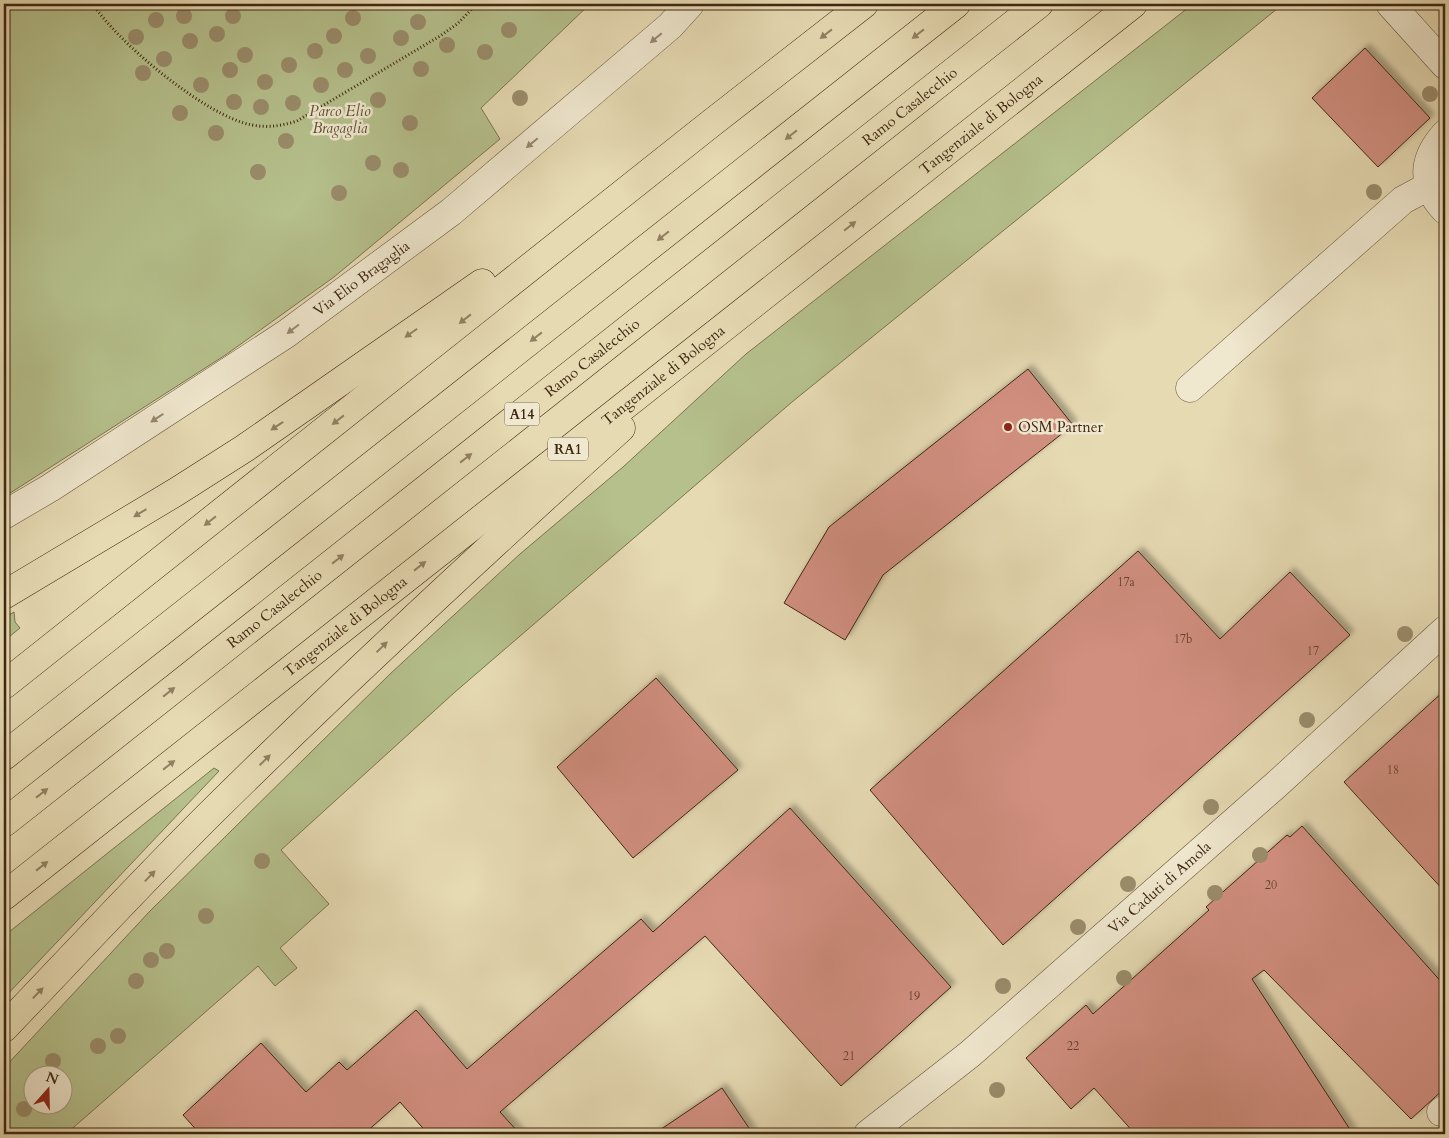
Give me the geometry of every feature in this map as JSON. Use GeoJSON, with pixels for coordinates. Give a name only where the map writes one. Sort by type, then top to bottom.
{"type":"FeatureCollection","features":[{"type":"Feature","properties":{"kind":"highway"},"geometry":{"type":"LineString","coordinates":[[4,685],[864,4]]}},
{"type":"Feature","properties":{"kind":"highway"},"geometry":{"type":"LineString","coordinates":[[4,756],[956,4]]}},
{"type":"Feature","properties":{"kind":"highway","name":"Ramo Casalecchio"},"geometry":{"type":"LineString","coordinates":[[4,824],[1039,4]]}},
{"type":"Feature","properties":{"kind":"highway","name":"Tangenziale di Bologna"},"geometry":{"type":"LineString","coordinates":[[4,896],[826,244],[1133,4]]}},
{"type":"Feature","properties":{"kind":"highway"},"geometry":{"type":"LineString","coordinates":[[4,595],[245,448],[709,125]]}},
{"type":"Feature","properties":{"kind":"highway"},"geometry":{"type":"LineString","coordinates":[[4,1028],[215,809],[431,600],[826,244]]}},
{"type":"Feature","properties":{"kind":"street","name":"Via Elio Bragaglia"},"geometry":{"type":"LineString","coordinates":[[4,515],[58,483],[286,334],[443,218],[663,32],[690,4]]}},
{"type":"Feature","properties":{"kind":"street"},"geometry":{"type":"LineString","coordinates":[[1390,4],[1445,65]]}},
{"type":"Feature","properties":{"kind":"street"},"geometry":{"type":"LineString","coordinates":[[1445,134],[1432,151],[1428,164],[1429,186],[1445,210]]}},
{"type":"Feature","properties":{"kind":"street"},"geometry":{"type":"LineString","coordinates":[[1190,388],[1403,200],[1429,186]]}},
{"type":"Feature","properties":{"kind":"street","name":"Via Caduti di Amola"},"geometry":{"type":"LineString","coordinates":[[868,1134],[970,1054],[1277,784],[1445,630]]}},
{"type":"Feature","properties":{"kind":"path"},"geometry":{"type":"LineString","coordinates":[[93,4],[121,38],[162,74],[202,101],[250,125],[275,127],[296,121],[440,36],[457,24],[477,4]]}},
{"type":"Feature","properties":{"kind":"green space","name":"Parco Elio Bragaglia"},"geometry":{"type":"Polygon","coordinates":[[[4,4],[590,4],[481,108],[500,139],[334,277],[227,354],[4,497],[4,4]]]}},
{"type":"Feature","properties":{"kind":"green space"},"geometry":{"type":"Polygon","coordinates":[[[1193,4],[1283,4],[792,402],[455,692],[281,850],[329,904],[280,948],[297,968],[275,986],[258,966],[66,1134],[4,1134],[4,1068],[150,911],[390,674],[520,554],[623,467],[746,354],[1193,4]]]}},
{"type":"Feature","properties":{"kind":"green space"},"geometry":{"type":"Polygon","coordinates":[[[14,612],[15,622],[20,628],[4,641],[4,618],[14,612]]]}},
{"type":"Feature","properties":{"kind":"green space"},"geometry":{"type":"Polygon","coordinates":[[[214,768],[219,771],[4,998],[4,936],[214,768]]]}},
{"type":"Feature","properties":{"kind":"building"},"geometry":{"type":"Polygon","coordinates":[[[1365,48],[1430,118],[1378,167],[1312,98],[1365,48]]]}},
{"type":"Feature","properties":{"kind":"building"},"geometry":{"type":"Polygon","coordinates":[[[1028,369],[1073,425],[883,575],[845,640],[784,603],[829,527],[1028,369]]]}},
{"type":"Feature","properties":{"kind":"building"},"geometry":{"type":"Polygon","coordinates":[[[1138,551],[1220,639],[1290,572],[1350,635],[1003,945],[870,790],[1138,551]]]}},
{"type":"Feature","properties":{"kind":"building"},"geometry":{"type":"Polygon","coordinates":[[[656,678],[738,770],[633,858],[557,767],[656,678]]]}},
{"type":"Feature","properties":{"kind":"building"},"geometry":{"type":"Polygon","coordinates":[[[1445,690],[1445,892],[1344,782],[1445,690]]]}},
{"type":"Feature","properties":{"kind":"building"},"geometry":{"type":"Polygon","coordinates":[[[790,808],[951,987],[841,1086],[705,936],[500,1112],[520,1134],[428,1134],[400,1102],[364,1134],[200,1134],[183,1115],[261,1043],[306,1092],[339,1062],[347,1070],[416,1010],[467,1069],[641,919],[653,932],[790,808]]]}},
{"type":"Feature","properties":{"kind":"building"},"geometry":{"type":"Polygon","coordinates":[[[1302,826],[1445,986],[1445,1088],[1411,1119],[1264,970],[1252,979],[1353,1134],[1135,1134],[1094,1088],[1071,1109],[1026,1058],[1086,1005],[1093,1014],[1209,910],[1206,907],[1287,835],[1290,837],[1302,826]]]}},
{"type":"Feature","properties":{"kind":"building"},"geometry":{"type":"Polygon","coordinates":[[[722,1088],[753,1134],[654,1134],[722,1088]]]}},
{"type":"Feature","properties":{"kind":"place","name":"OSM Partner"},"geometry":{"type":"Point","coordinates":[1008,427]}}]}
